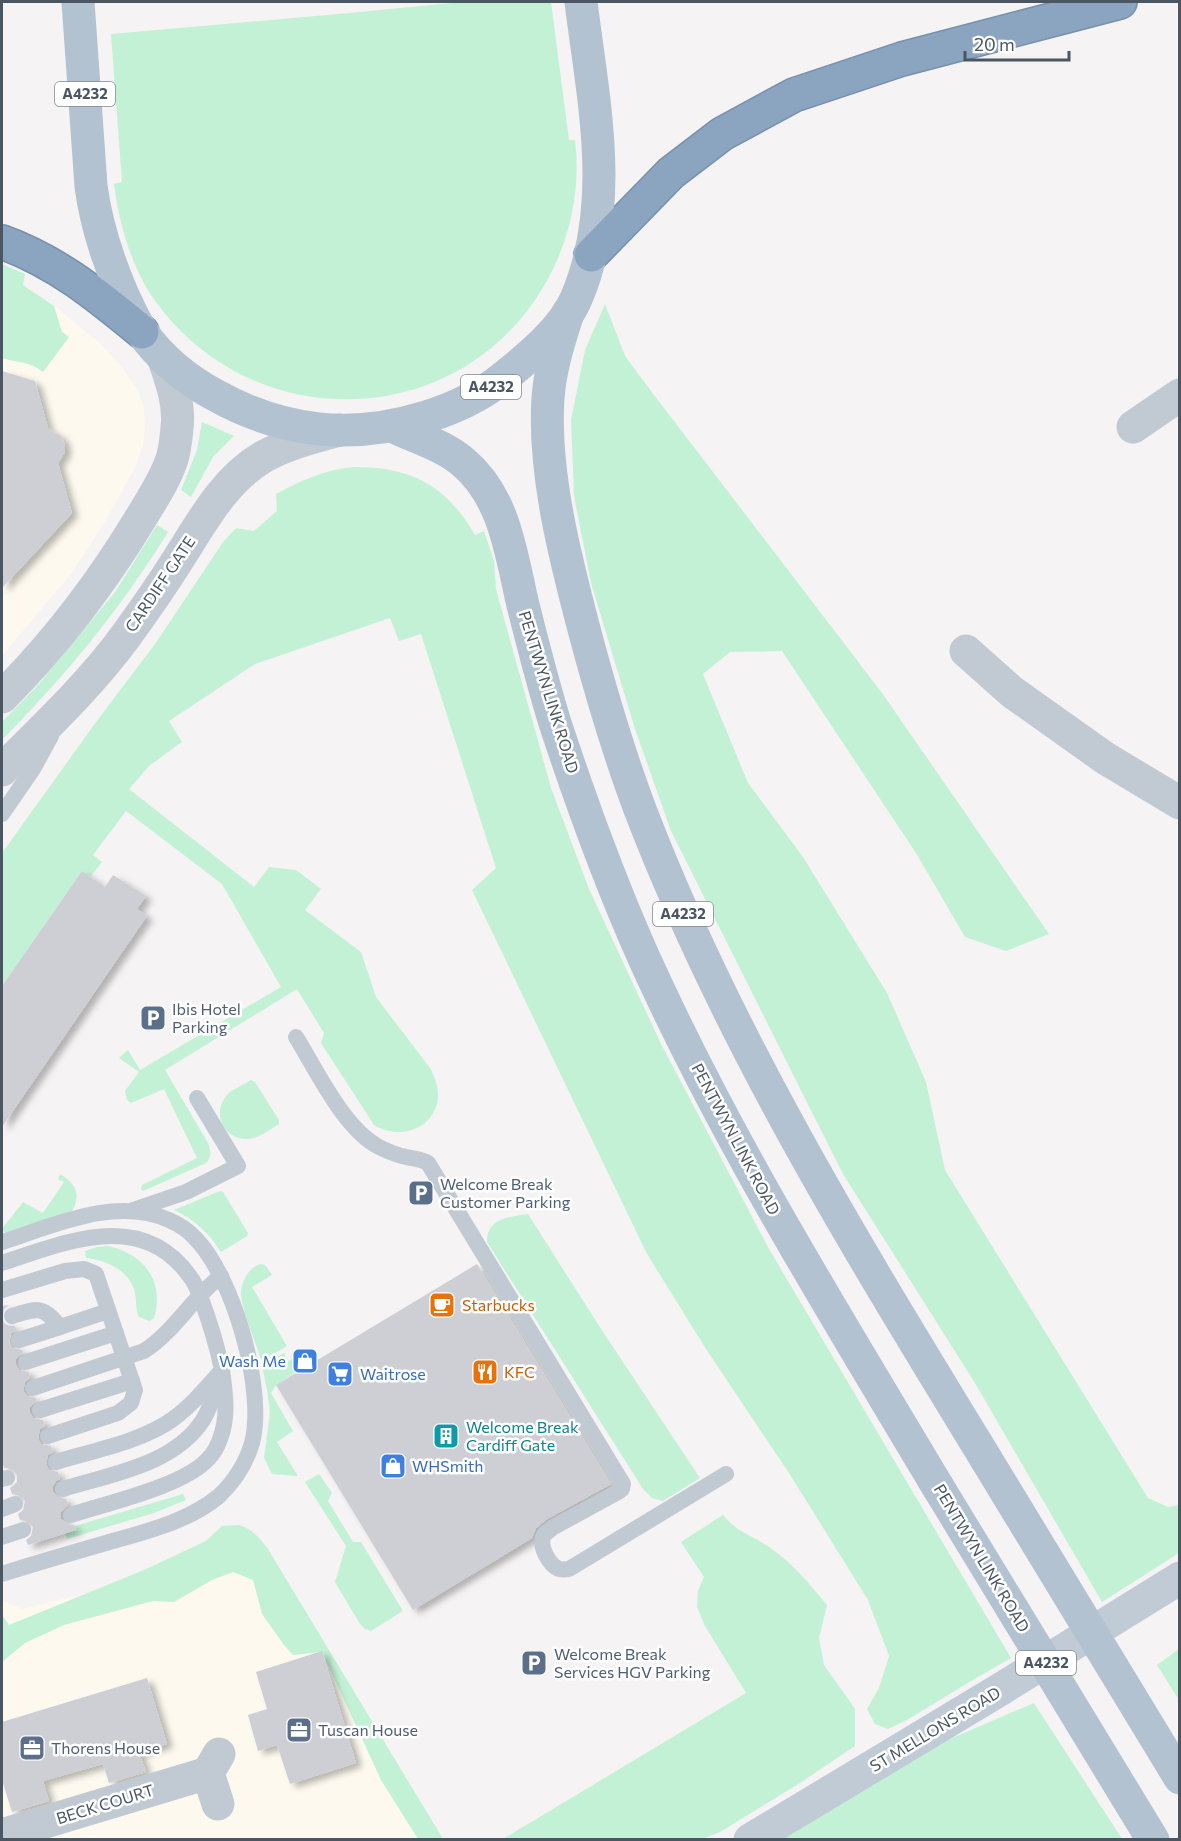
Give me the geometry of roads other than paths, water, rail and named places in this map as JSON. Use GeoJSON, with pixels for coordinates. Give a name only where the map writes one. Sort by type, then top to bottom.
{"type":"FeatureCollection","features":[{"type":"Feature","properties":{"kind":"highway"},"geometry":{"type":"LineString","coordinates":[[591,255],[671,173],[722,134],[794,94],[902,59],[1120,2]]}},
{"type":"Feature","properties":{"kind":"highway"},"geometry":{"type":"LineString","coordinates":[[2,242],[66,273],[142,332]]}},
{"type":"Feature","properties":{"kind":"main road","name":"A4232"},"geometry":{"type":"LineString","coordinates":[[78,2],[95,215],[105,249],[129,309],[142,332],[163,357],[192,381],[243,411],[292,426],[340,430],[392,426],[472,399],[495,384],[536,349],[568,313],[575,301],[591,255],[599,203],[597,138],[581,2]]}},
{"type":"Feature","properties":{"kind":"main road","name":"A4232"},"geometry":{"type":"LineString","coordinates":[[568,313],[558,343],[548,396],[551,474],[577,602],[613,729],[640,810],[695,939],[738,1029],[817,1176],[1179,1778]]}},
{"type":"Feature","properties":{"kind":"main road","name":"PENTWYN LINK ROAD"},"geometry":{"type":"LineString","coordinates":[[392,426],[449,452],[463,462],[481,480],[494,502],[507,532],[533,645],[556,724],[591,825],[643,957],[720,1112],[763,1192],[938,1487],[1154,1839]]}},
{"type":"Feature","properties":{"kind":"main road","name":"ST MELLONS ROAD"},"geometry":{"type":"LineString","coordinates":[[750,1839],[1001,1689],[1179,1578]]}},
{"type":"Feature","properties":{"kind":"street"},"geometry":{"type":"LineString","coordinates":[[2,697],[56,637],[86,599],[127,541],[159,487],[172,458],[178,426],[176,396],[163,357]]}},
{"type":"Feature","properties":{"kind":"street"},"geometry":{"type":"LineString","coordinates":[[1133,427],[1179,395]]}},
{"type":"Feature","properties":{"kind":"street","name":"CARDIFF GATE"},"geometry":{"type":"LineString","coordinates":[[2,770],[71,701],[123,639],[157,592],[208,513],[234,481],[262,458],[291,445],[340,430]]}},
{"type":"Feature","properties":{"kind":"street"},"geometry":{"type":"LineString","coordinates":[[966,651],[1012,692],[1105,758],[1179,803]]}},
{"type":"Feature","properties":{"kind":"street","name":"BECK COURT"},"geometry":{"type":"LineString","coordinates":[[2,1835],[213,1763],[218,1804]]}},
{"type":"Feature","properties":{"kind":"lane"},"geometry":{"type":"LineString","coordinates":[[2,814],[33,769],[71,701]]}},
{"type":"Feature","properties":{"kind":"lane"},"geometry":{"type":"LineString","coordinates":[[296,1037],[337,1106],[363,1137],[381,1148],[405,1157],[422,1159],[428,1163],[623,1484],[622,1489],[618,1492],[552,1528],[544,1535],[545,1554],[559,1569],[569,1569],[726,1474]]}},
{"type":"Feature","properties":{"kind":"lane"},"geometry":{"type":"LineString","coordinates":[[129,1212],[186,1192],[238,1166],[197,1098]]}},
{"type":"Feature","properties":{"kind":"lane"},"geometry":{"type":"LineString","coordinates":[[2,1242],[108,1212],[129,1212],[168,1219],[183,1227],[196,1238],[221,1276],[234,1307],[250,1366],[255,1407],[252,1441],[246,1458],[231,1483],[218,1497],[177,1520],[2,1574]]}},
{"type":"Feature","properties":{"kind":"lane"},"geometry":{"type":"LineString","coordinates":[[2,1263],[53,1246],[96,1236],[115,1235],[147,1241],[176,1260],[193,1280],[208,1317],[222,1370],[226,1400],[226,1419],[220,1440],[208,1459],[189,1473],[162,1486],[71,1515]]}},
{"type":"Feature","properties":{"kind":"lane"},"geometry":{"type":"LineString","coordinates":[[2,1290],[64,1272],[84,1269],[96,1274],[135,1390],[131,1404],[118,1413],[48,1436]]}},
{"type":"Feature","properties":{"kind":"lane"},"geometry":{"type":"LineString","coordinates":[[33,1388],[144,1352],[158,1342],[221,1276]]}},
{"type":"Feature","properties":{"kind":"lane"},"geometry":{"type":"LineString","coordinates":[[12,1316],[35,1309],[48,1313],[60,1327]]}},
{"type":"Feature","properties":{"kind":"lane"},"geometry":{"type":"LineString","coordinates":[[19,1340],[108,1311]]}},
{"type":"Feature","properties":{"kind":"lane"},"geometry":{"type":"LineString","coordinates":[[26,1362],[116,1333]]}},
{"type":"Feature","properties":{"kind":"lane"},"geometry":{"type":"LineString","coordinates":[[56,1462],[149,1432],[172,1420],[197,1398],[222,1370]]}},
{"type":"Feature","properties":{"kind":"lane"},"geometry":{"type":"LineString","coordinates":[[63,1489],[147,1463],[174,1449],[193,1433],[204,1419],[222,1370]]}},
{"type":"Feature","properties":{"kind":"lane"},"geometry":{"type":"LineString","coordinates":[[40,1410],[132,1381]]}},
{"type":"Feature","properties":{"kind":"lane"},"geometry":{"type":"LineString","coordinates":[[2,1537],[23,1530]]}},
{"type":"Feature","properties":{"kind":"place","name":"Ibis Hotel Parking"},"geometry":{"type":"Point","coordinates":[153,1018]}},
{"type":"Feature","properties":{"kind":"place","name":"Welcome Break Customer Parking"},"geometry":{"type":"Point","coordinates":[421,1193]}},
{"type":"Feature","properties":{"kind":"place","name":"Starbucks"},"geometry":{"type":"Point","coordinates":[442,1305]}},
{"type":"Feature","properties":{"kind":"place","name":"Wash Me"},"geometry":{"type":"Point","coordinates":[305,1361]}},
{"type":"Feature","properties":{"kind":"place","name":"KFC"},"geometry":{"type":"Point","coordinates":[485,1372]}},
{"type":"Feature","properties":{"kind":"place","name":"Waitrose"},"geometry":{"type":"Point","coordinates":[340,1374]}},
{"type":"Feature","properties":{"kind":"place","name":"Welcome Break Cardiff Gate"},"geometry":{"type":"Point","coordinates":[446,1436]}},
{"type":"Feature","properties":{"kind":"place","name":"WHSmith"},"geometry":{"type":"Point","coordinates":[393,1466]}},
{"type":"Feature","properties":{"kind":"place","name":"Welcome Break Services HGV Parking"},"geometry":{"type":"Point","coordinates":[534,1663]}},
{"type":"Feature","properties":{"kind":"place","name":"Tuscan House"},"geometry":{"type":"Point","coordinates":[299,1730]}},
{"type":"Feature","properties":{"kind":"place","name":"Thorens House"},"geometry":{"type":"Point","coordinates":[32,1748]}}]}
